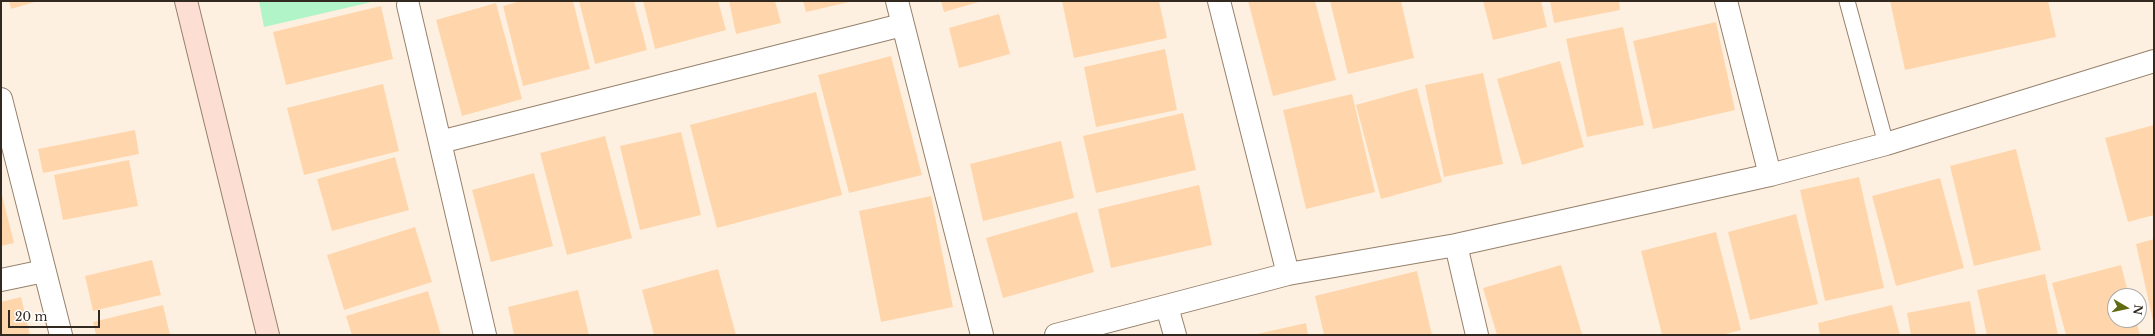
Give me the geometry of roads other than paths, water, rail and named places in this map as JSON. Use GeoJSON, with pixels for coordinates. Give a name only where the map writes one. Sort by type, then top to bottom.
{"type":"FeatureCollection","features":[{"type":"Feature","properties":{"kind":"street"},"geometry":{"type":"LineString","coordinates":[[186,1],[268,335]]}},
{"type":"Feature","properties":{"kind":"street"},"geometry":{"type":"LineString","coordinates":[[897,1],[982,335]]}},
{"type":"Feature","properties":{"kind":"street"},"geometry":{"type":"LineString","coordinates":[[1219,1],[1288,274]]}},
{"type":"Feature","properties":{"kind":"street"},"geometry":{"type":"LineString","coordinates":[[1726,1],[1770,175]]}},
{"type":"Feature","properties":{"kind":"street"},"geometry":{"type":"LineString","coordinates":[[408,6],[485,335]]}},
{"type":"Feature","properties":{"kind":"street"},"geometry":{"type":"LineString","coordinates":[[440,142],[902,25]]}},
{"type":"Feature","properties":{"kind":"street"},"geometry":{"type":"LineString","coordinates":[[1056,335],[1288,274],[1456,245],[1770,175],[1886,144],[2154,61]]}},
{"type":"Feature","properties":{"kind":"street"},"geometry":{"type":"LineString","coordinates":[[1,98],[61,335]]}},
{"type":"Feature","properties":{"kind":"street"},"geometry":{"type":"LineString","coordinates":[[1456,245],[1477,335]]}},
{"type":"Feature","properties":{"kind":"street"},"geometry":{"type":"LineString","coordinates":[[1,280],[44,271]]}},
{"type":"Feature","properties":{"kind":"street"},"geometry":{"type":"LineString","coordinates":[[1167,307],[1174,335]]}},
{"type":"Feature","properties":{"kind":"lane"},"geometry":{"type":"LineString","coordinates":[[1847,1],[1886,144]]}}]}
